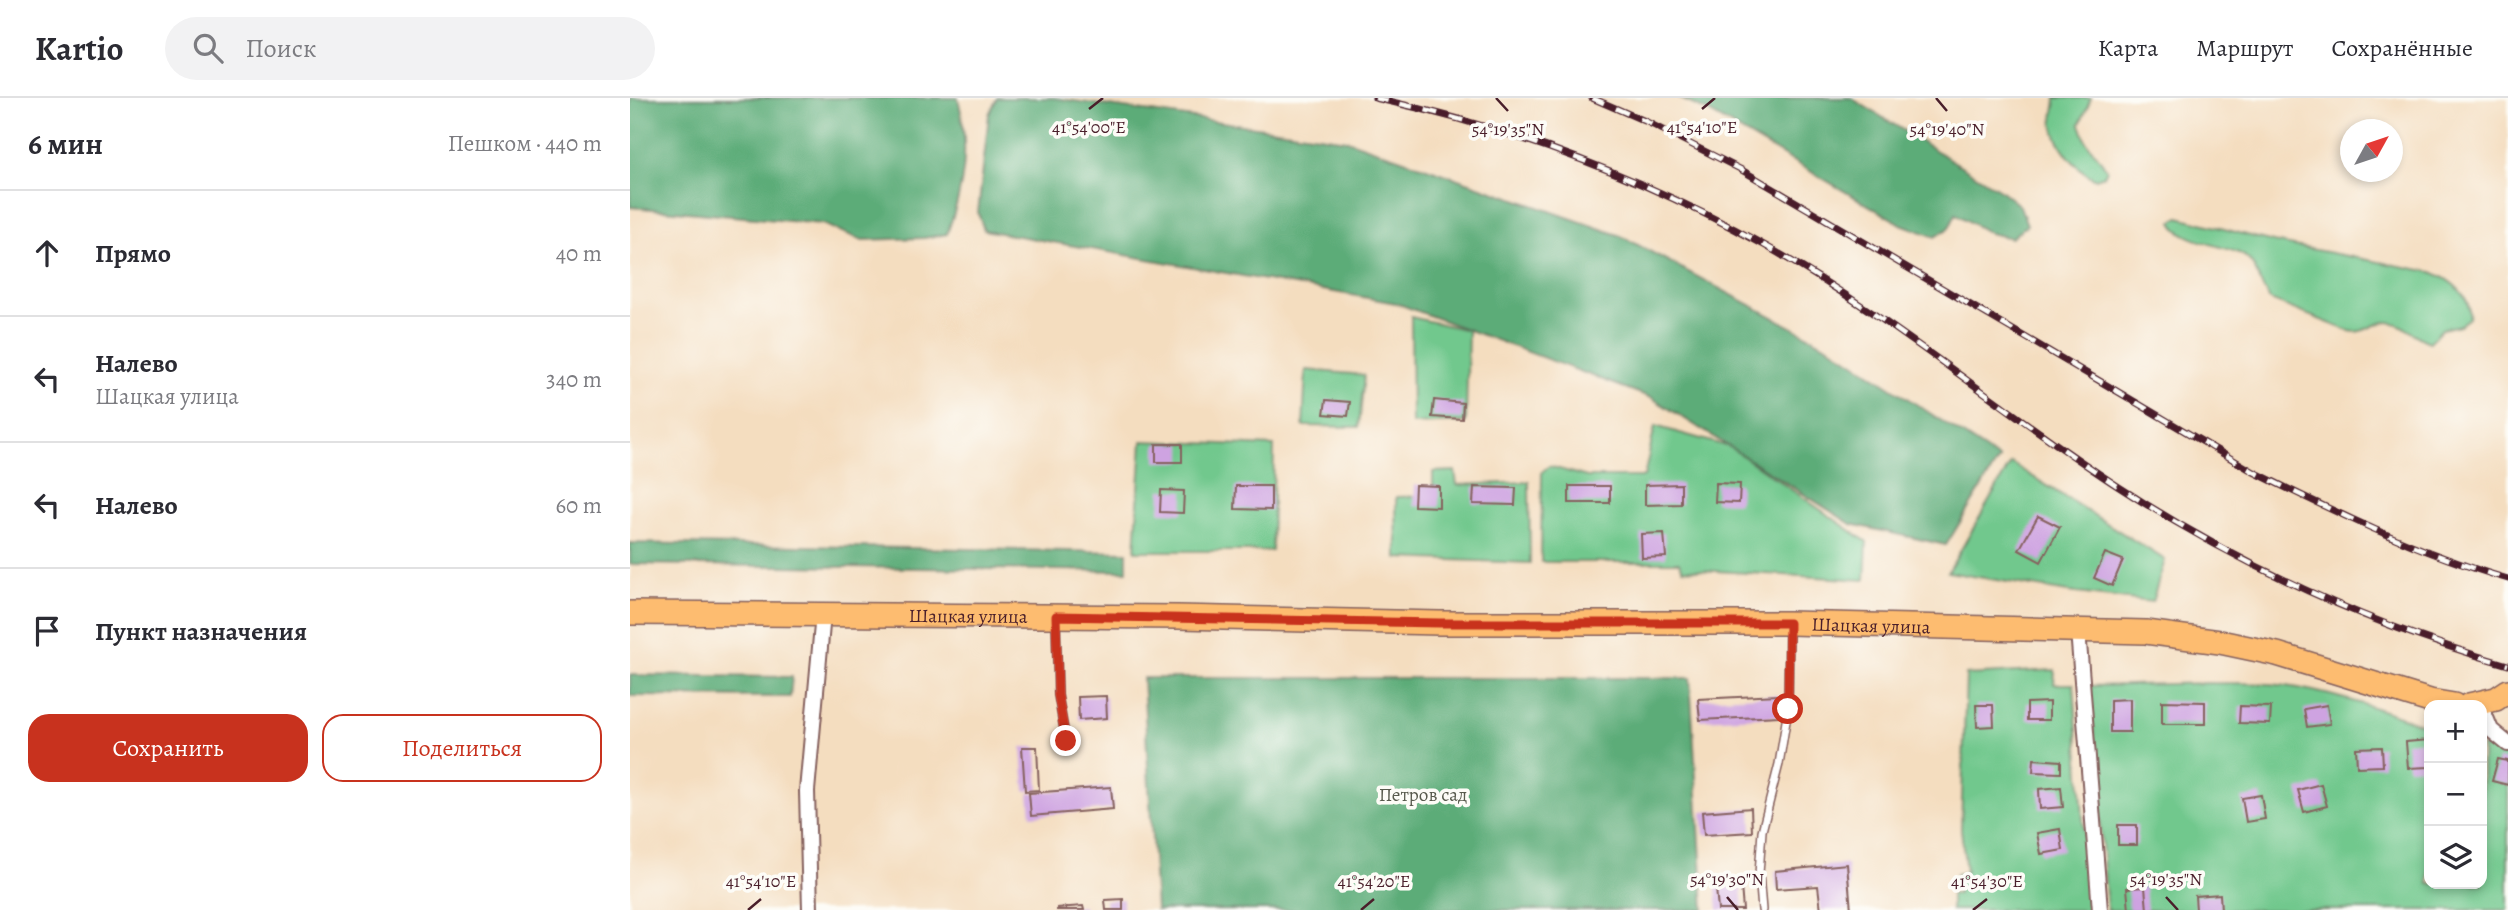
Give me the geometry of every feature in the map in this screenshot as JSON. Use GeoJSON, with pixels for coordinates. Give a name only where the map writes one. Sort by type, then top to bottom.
{"type":"FeatureCollection","features":[{"type":"Feature","properties":{"kind":"main road","name":"Шацкая улица"},"geometry":{"type":"LineString","coordinates":[[630,613],[1056,616],[1439,623],[1789,623],[2146,632],[2220,642],[2277,654],[2427,700]]}},
{"type":"Feature","properties":{"kind":"main road"},"geometry":{"type":"LineString","coordinates":[[2487,702],[2508,691]]}},
{"type":"Feature","properties":{"kind":"street"},"geometry":{"type":"LineString","coordinates":[[810,910],[807,791],[823,614]]}},
{"type":"Feature","properties":{"kind":"street"},"geometry":{"type":"LineString","coordinates":[[2078,630],[2100,910]]}},
{"type":"Feature","properties":{"kind":"street"},"geometry":{"type":"LineString","coordinates":[[2487,723],[2491,730],[2508,744]]}},
{"type":"Feature","properties":{"kind":"lane"},"geometry":{"type":"LineString","coordinates":[[1056,616],[1058,695],[1066,741]]}},
{"type":"Feature","properties":{"kind":"lane"},"geometry":{"type":"LineString","coordinates":[[1762,910],[1759,874],[1762,831],[1779,764],[1788,709],[1789,623]]}},
{"type":"Feature","properties":{"kind":"green space"},"geometry":{"type":"Polygon","coordinates":[[[630,98],[958,98],[964,133],[963,167],[958,200],[947,234],[924,238],[862,240],[822,224],[630,207],[630,98]]]}},
{"type":"Feature","properties":{"kind":"green space"},"geometry":{"type":"Polygon","coordinates":[[[997,98],[1054,98],[1347,140],[1621,236],[1833,349],[1999,459],[1946,545],[1851,524],[1652,398],[1396,303],[984,230],[978,213],[989,114],[997,98]]]}},
{"type":"Feature","properties":{"kind":"green space"},"geometry":{"type":"Polygon","coordinates":[[[1679,98],[1851,98],[2000,190],[2020,206],[2027,225],[2011,238],[1989,233],[1956,214],[1949,228],[1935,237],[1901,224],[1705,110],[1679,98]]]}},
{"type":"Feature","properties":{"kind":"green space"},"geometry":{"type":"Polygon","coordinates":[[[2056,98],[2091,98],[2080,124],[2086,141],[2107,169],[2104,176],[2096,179],[2088,175],[2062,147],[2053,121],[2056,98]]]}},
{"type":"Feature","properties":{"kind":"green space"},"geometry":{"type":"Polygon","coordinates":[[[2179,217],[2273,242],[2432,272],[2446,279],[2464,295],[2469,318],[2460,325],[2442,329],[2430,342],[2400,325],[2388,322],[2360,331],[2349,331],[2270,300],[2247,258],[2184,234],[2172,222],[2179,217]]]}},
{"type":"Feature","properties":{"kind":"green space"},"geometry":{"type":"Polygon","coordinates":[[[1411,317],[1468,330],[1466,422],[1412,424],[1411,317]]]}},
{"type":"Feature","properties":{"kind":"green space"},"geometry":{"type":"Polygon","coordinates":[[[1306,370],[1364,375],[1359,427],[1303,426],[1306,370]]]}},
{"type":"Feature","properties":{"kind":"green space"},"geometry":{"type":"Polygon","coordinates":[[[1655,426],[1730,447],[1867,542],[1865,580],[1683,569],[1679,562],[1541,562],[1542,472],[1549,466],[1587,477],[1644,477],[1655,426]]]}},
{"type":"Feature","properties":{"kind":"green space"},"geometry":{"type":"Polygon","coordinates":[[[1142,441],[1274,446],[1272,551],[1135,551],[1142,441]]]}},
{"type":"Feature","properties":{"kind":"green space"},"geometry":{"type":"Polygon","coordinates":[[[2011,463],[2165,560],[2152,602],[2068,592],[1948,572],[2011,463]]]}},
{"type":"Feature","properties":{"kind":"green space"},"geometry":{"type":"Polygon","coordinates":[[[1455,471],[1457,485],[1529,482],[1530,563],[1397,558],[1396,497],[1433,496],[1433,472],[1455,471]]]}},
{"type":"Feature","properties":{"kind":"green space"},"geometry":{"type":"Polygon","coordinates":[[[630,543],[1127,552],[1127,571],[630,564],[630,543]]]}},
{"type":"Feature","properties":{"kind":"green space"},"geometry":{"type":"Polygon","coordinates":[[[2055,670],[2054,684],[2074,684],[2089,910],[1951,910],[1951,894],[1958,894],[1956,874],[1966,872],[1961,829],[1966,675],[2055,670]]]}},
{"type":"Feature","properties":{"kind":"green space"},"geometry":{"type":"Polygon","coordinates":[[[630,675],[792,677],[790,697],[630,696],[630,675]]]}},
{"type":"Feature","properties":{"kind":"green space","name":"Петров сад"},"geometry":{"type":"Polygon","coordinates":[[[1143,678],[1690,678],[1704,910],[1156,910],[1143,678]]]}},
{"type":"Feature","properties":{"kind":"green space"},"geometry":{"type":"Polygon","coordinates":[[[2210,683],[2280,685],[2356,702],[2424,725],[2424,889],[2487,889],[2487,748],[2508,754],[2508,910],[2107,910],[2090,686],[2210,683]]]}},
{"type":"Feature","properties":{"kind":"building"},"geometry":{"type":"Polygon","coordinates":[[[1326,400],[1350,402],[1348,416],[1324,414],[1326,400]]]}},
{"type":"Feature","properties":{"kind":"building"},"geometry":{"type":"Polygon","coordinates":[[[1434,400],[1463,403],[1462,419],[1432,417],[1434,400]]]}},
{"type":"Feature","properties":{"kind":"building"},"geometry":{"type":"Polygon","coordinates":[[[1156,444],[1182,444],[1182,462],[1156,462],[1156,444]]]}},
{"type":"Feature","properties":{"kind":"building"},"geometry":{"type":"Polygon","coordinates":[[[1716,483],[1740,484],[1739,503],[1715,502],[1716,483]]]}},
{"type":"Feature","properties":{"kind":"building"},"geometry":{"type":"Polygon","coordinates":[[[1681,484],[1681,504],[1645,505],[1645,485],[1681,484]]]}},
{"type":"Feature","properties":{"kind":"building"},"geometry":{"type":"Polygon","coordinates":[[[1415,485],[1439,486],[1439,507],[1414,506],[1415,485]]]}},
{"type":"Feature","properties":{"kind":"building"},"geometry":{"type":"Polygon","coordinates":[[[1236,486],[1271,486],[1271,510],[1235,509],[1236,486]]]}},
{"type":"Feature","properties":{"kind":"building"},"geometry":{"type":"Polygon","coordinates":[[[1569,486],[1610,486],[1610,503],[1569,503],[1569,486]]]}},
{"type":"Feature","properties":{"kind":"building"},"geometry":{"type":"Polygon","coordinates":[[[1474,487],[1516,488],[1515,505],[1473,504],[1474,487]]]}},
{"type":"Feature","properties":{"kind":"building"},"geometry":{"type":"Polygon","coordinates":[[[1161,490],[1184,491],[1183,513],[1160,512],[1161,490]]]}},
{"type":"Feature","properties":{"kind":"building"},"geometry":{"type":"Polygon","coordinates":[[[2038,516],[2060,527],[2041,562],[2019,550],[2038,516]]]}},
{"type":"Feature","properties":{"kind":"building"},"geometry":{"type":"Polygon","coordinates":[[[1664,533],[1666,557],[1642,558],[1641,534],[1664,533]]]}},
{"type":"Feature","properties":{"kind":"building"},"geometry":{"type":"Polygon","coordinates":[[[2105,553],[2123,560],[2112,586],[2094,578],[2105,553]]]}},
{"type":"Feature","properties":{"kind":"building"},"geometry":{"type":"Polygon","coordinates":[[[1778,695],[1779,716],[1700,720],[1698,699],[1778,695]]]}},
{"type":"Feature","properties":{"kind":"building"},"geometry":{"type":"Polygon","coordinates":[[[1106,696],[1107,718],[1079,720],[1078,697],[1106,696]]]}},
{"type":"Feature","properties":{"kind":"building"},"geometry":{"type":"Polygon","coordinates":[[[2130,699],[2130,732],[2110,732],[2110,700],[2130,699]]]}},
{"type":"Feature","properties":{"kind":"building"},"geometry":{"type":"Polygon","coordinates":[[[2162,701],[2205,702],[2205,724],[2162,724],[2162,701]]]}},
{"type":"Feature","properties":{"kind":"building"},"geometry":{"type":"Polygon","coordinates":[[[2049,702],[2049,720],[2027,720],[2027,703],[2049,702]]]}},
{"type":"Feature","properties":{"kind":"building"},"geometry":{"type":"Polygon","coordinates":[[[1976,705],[1993,705],[1994,726],[1977,727],[1976,705]]]}},
{"type":"Feature","properties":{"kind":"building"},"geometry":{"type":"Polygon","coordinates":[[[2327,705],[2330,724],[2307,727],[2304,709],[2327,705]]]}},
{"type":"Feature","properties":{"kind":"building"},"geometry":{"type":"Polygon","coordinates":[[[2240,706],[2271,707],[2270,724],[2239,723],[2240,706]]]}},
{"type":"Feature","properties":{"kind":"building"},"geometry":{"type":"Polygon","coordinates":[[[2424,740],[2424,767],[2408,768],[2406,742],[2424,740]]]}},
{"type":"Feature","properties":{"kind":"building"},"geometry":{"type":"Polygon","coordinates":[[[1022,747],[1037,747],[1039,790],[1025,791],[1022,747]]]}},
{"type":"Feature","properties":{"kind":"building"},"geometry":{"type":"Polygon","coordinates":[[[2382,747],[2383,766],[2357,767],[2356,748],[2382,747]]]}},
{"type":"Feature","properties":{"kind":"building"},"geometry":{"type":"Polygon","coordinates":[[[2034,759],[2061,761],[2061,773],[2033,772],[2034,759]]]}},
{"type":"Feature","properties":{"kind":"building"},"geometry":{"type":"Polygon","coordinates":[[[2498,759],[2508,761],[2508,785],[2492,781],[2498,759]]]}},
{"type":"Feature","properties":{"kind":"building"},"geometry":{"type":"Polygon","coordinates":[[[2321,784],[2327,806],[2304,812],[2298,790],[2321,784]]]}},
{"type":"Feature","properties":{"kind":"building"},"geometry":{"type":"Polygon","coordinates":[[[1111,787],[1113,809],[1031,816],[1029,793],[1111,787]]]}},
{"type":"Feature","properties":{"kind":"building"},"geometry":{"type":"Polygon","coordinates":[[[2061,787],[2063,807],[2040,809],[2039,789],[2061,787]]]}},
{"type":"Feature","properties":{"kind":"building"},"geometry":{"type":"Polygon","coordinates":[[[2261,795],[2265,819],[2246,822],[2242,798],[2261,795]]]}},
{"type":"Feature","properties":{"kind":"building"},"geometry":{"type":"Polygon","coordinates":[[[1751,808],[1752,832],[1704,835],[1702,812],[1751,808]]]}},
{"type":"Feature","properties":{"kind":"building"},"geometry":{"type":"Polygon","coordinates":[[[2118,825],[2137,825],[2137,845],[2118,845],[2118,825]]]}},
{"type":"Feature","properties":{"kind":"building"},"geometry":{"type":"Polygon","coordinates":[[[2060,829],[2063,850],[2041,854],[2037,833],[2060,829]]]}},
{"type":"Feature","properties":{"kind":"building"},"geometry":{"type":"Polygon","coordinates":[[[1847,864],[1851,910],[1821,910],[1818,886],[1776,889],[1775,871],[1847,864]]]}},
{"type":"Feature","properties":{"kind":"building"},"geometry":{"type":"Polygon","coordinates":[[[1741,886],[1743,910],[1718,910],[1716,888],[1741,886]]]}},
{"type":"Feature","properties":{"kind":"building"},"geometry":{"type":"Polygon","coordinates":[[[2145,887],[2147,910],[2129,910],[2127,888],[2145,887]]]}},
{"type":"Feature","properties":{"kind":"building"},"geometry":{"type":"Polygon","coordinates":[[[2220,894],[2221,910],[2196,910],[2195,896],[2220,894]]]}},
{"type":"Feature","properties":{"kind":"building"},"geometry":{"type":"Polygon","coordinates":[[[1123,899],[1123,910],[1106,910],[1105,900],[1123,899]]]}},
{"type":"Feature","properties":{"kind":"building"},"geometry":{"type":"Polygon","coordinates":[[[1083,906],[1084,910],[1057,910],[1057,908],[1083,906]]]}},
{"type":"Feature","properties":{"kind":"railway"},"geometry":{"type":"LineString","coordinates":[[1375,98],[1476,124],[1575,157],[1718,220],[1855,301],[2074,457],[2211,542],[2356,612],[2508,665]]}},
{"type":"Feature","properties":{"kind":"railway"},"geometry":{"type":"LineString","coordinates":[[1592,98],[1645,121],[1740,169],[2254,472],[2410,545],[2508,579]]}},
{"type":"Feature","properties":{"kind":"route"},"geometry":{"type":"LineString","coordinates":[[1066,741],[1058,695],[1056,616],[1439,623],[1789,623],[1788,709]]}}]}
